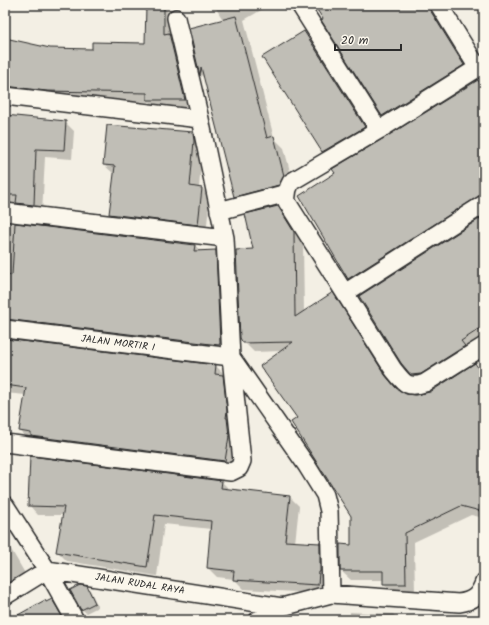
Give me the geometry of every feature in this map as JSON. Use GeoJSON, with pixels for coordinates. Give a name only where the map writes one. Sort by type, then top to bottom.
{"type":"FeatureCollection","features":[{"type":"Feature","properties":{"kind":"street"},"geometry":{"type":"LineString","coordinates":[[300,5],[379,130]]}},
{"type":"Feature","properties":{"kind":"street"},"geometry":{"type":"LineString","coordinates":[[439,5],[481,66],[379,130],[291,182],[287,193],[287,202],[393,369],[402,380],[409,385],[416,386],[425,383],[484,346]]}},
{"type":"Feature","properties":{"kind":"street"},"geometry":{"type":"LineString","coordinates":[[5,443],[231,472],[239,468],[242,461],[231,357],[225,238],[200,119],[176,18]]}},
{"type":"Feature","properties":{"kind":"street"},"geometry":{"type":"LineString","coordinates":[[5,96],[200,119]]}},
{"type":"Feature","properties":{"kind":"street"},"geometry":{"type":"LineString","coordinates":[[219,211],[287,193]]}},
{"type":"Feature","properties":{"kind":"street"},"geometry":{"type":"LineString","coordinates":[[345,293],[484,204]]}},
{"type":"Feature","properties":{"kind":"street"},"geometry":{"type":"LineString","coordinates":[[5,212],[225,238]]}},
{"type":"Feature","properties":{"kind":"street","name":"JALAN MORTIR I"},"geometry":{"type":"LineString","coordinates":[[5,329],[231,357]]}},
{"type":"Feature","properties":{"kind":"street"},"geometry":{"type":"LineString","coordinates":[[231,357],[307,466],[325,495],[338,594]]}},
{"type":"Feature","properties":{"kind":"street"},"geometry":{"type":"LineString","coordinates":[[5,505],[47,570],[75,620]]}},
{"type":"Feature","properties":{"kind":"street"},"geometry":{"type":"LineString","coordinates":[[5,596],[47,570]]}},
{"type":"Feature","properties":{"kind":"street","name":"JALAN RUDAL RAYA"},"geometry":{"type":"LineString","coordinates":[[47,570],[282,607]]}},
{"type":"Feature","properties":{"kind":"street"},"geometry":{"type":"LineString","coordinates":[[258,620],[282,607],[338,594],[459,603],[469,602],[481,592],[484,582]]}},
{"type":"Feature","properties":{"kind":"building"},"geometry":{"type":"Polygon","coordinates":[[[314,5],[429,5],[430,10],[464,65],[382,116],[321,20],[323,19],[314,5]]]}},
{"type":"Feature","properties":{"kind":"building"},"geometry":{"type":"Polygon","coordinates":[[[146,7],[164,7],[164,34],[169,33],[185,100],[147,100],[147,93],[46,91],[5,86],[5,38],[50,48],[92,49],[92,42],[145,43],[146,7]]]}},
{"type":"Feature","properties":{"kind":"building"},"geometry":{"type":"Polygon","coordinates":[[[236,16],[267,138],[274,136],[284,176],[279,185],[234,197],[201,67],[200,76],[189,28],[236,16]]]}},
{"type":"Feature","properties":{"kind":"building"},"geometry":{"type":"Polygon","coordinates":[[[304,31],[365,127],[322,152],[262,57],[304,31]]]}},
{"type":"Feature","properties":{"kind":"building"},"geometry":{"type":"Polygon","coordinates":[[[478,80],[484,90],[484,194],[348,279],[299,196],[335,173],[332,169],[478,80]]]}},
{"type":"Feature","properties":{"kind":"building"},"geometry":{"type":"Polygon","coordinates":[[[5,115],[66,121],[64,150],[36,149],[34,205],[16,203],[17,195],[5,195],[5,115]]]}},
{"type":"Feature","properties":{"kind":"building"},"geometry":{"type":"Polygon","coordinates":[[[107,125],[193,132],[194,141],[190,186],[202,188],[198,225],[109,214],[115,166],[103,165],[107,125]]]}},
{"type":"Feature","properties":{"kind":"building"},"geometry":{"type":"Polygon","coordinates":[[[278,206],[294,232],[295,317],[333,292],[385,375],[396,388],[406,394],[415,395],[430,392],[475,363],[484,377],[484,512],[461,506],[405,533],[406,584],[383,584],[383,571],[340,571],[340,544],[351,545],[351,516],[291,422],[297,418],[260,366],[293,342],[243,343],[240,338],[236,250],[253,249],[245,214],[278,206]]]}},
{"type":"Feature","properties":{"kind":"building"},"geometry":{"type":"Polygon","coordinates":[[[484,216],[484,326],[461,341],[465,346],[421,374],[411,375],[401,363],[359,296],[484,216]]]}},
{"type":"Feature","properties":{"kind":"building"},"geometry":{"type":"Polygon","coordinates":[[[15,223],[195,245],[194,251],[216,250],[219,345],[5,319],[5,274],[12,275],[15,223]]]}},
{"type":"Feature","properties":{"kind":"building"},"geometry":{"type":"Polygon","coordinates":[[[5,339],[216,365],[215,374],[223,375],[227,411],[226,418],[229,436],[225,461],[31,436],[31,433],[19,431],[26,388],[5,385],[5,339]]]}},
{"type":"Feature","properties":{"kind":"building"},"geometry":{"type":"Polygon","coordinates":[[[30,456],[222,481],[221,488],[290,496],[285,541],[320,543],[320,572],[318,585],[233,580],[234,571],[207,568],[211,521],[155,515],[147,567],[56,552],[64,507],[28,506],[30,456]]]}},
{"type":"Feature","properties":{"kind":"building"},"geometry":{"type":"Polygon","coordinates":[[[80,585],[87,586],[95,603],[81,610],[70,590],[80,585]]]}},
{"type":"Feature","properties":{"kind":"building"},"geometry":{"type":"Polygon","coordinates":[[[52,599],[63,618],[59,620],[9,620],[45,600],[46,602],[52,599]]]}}]}
